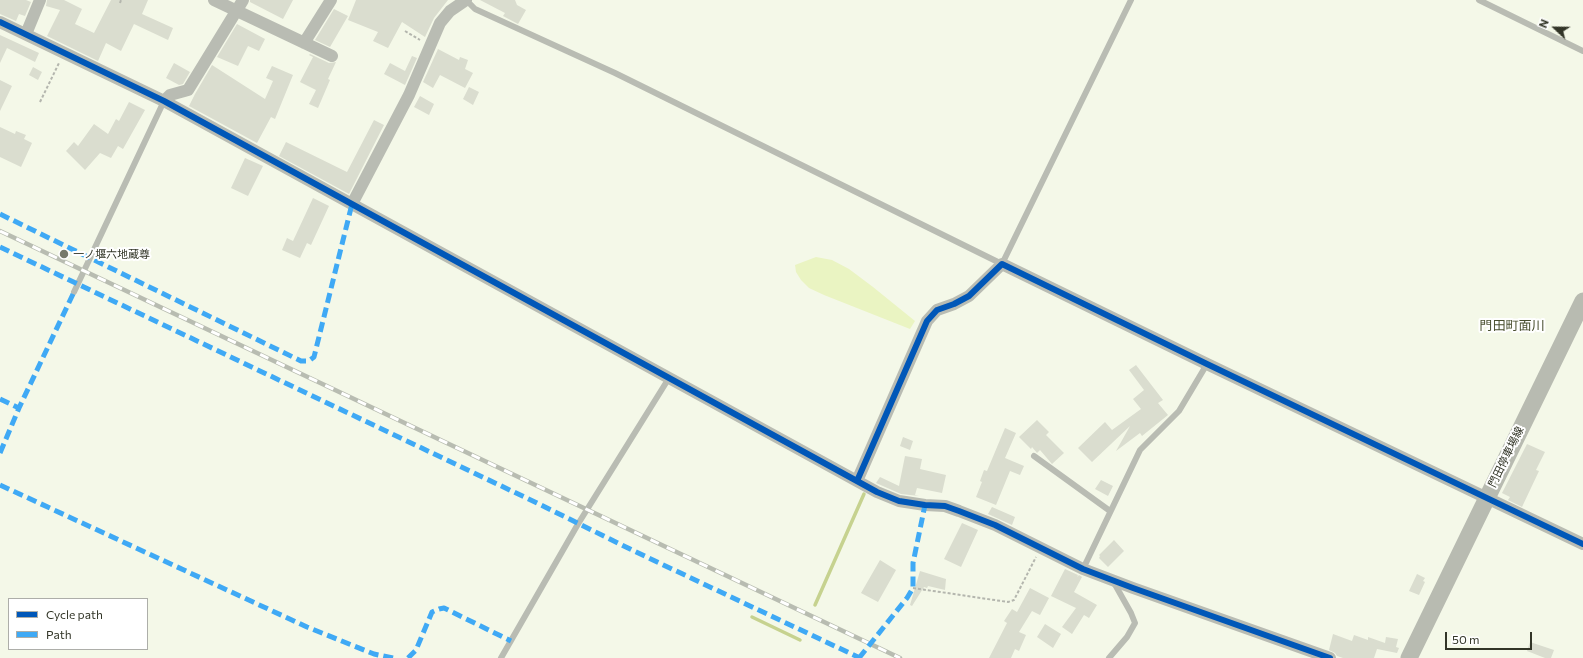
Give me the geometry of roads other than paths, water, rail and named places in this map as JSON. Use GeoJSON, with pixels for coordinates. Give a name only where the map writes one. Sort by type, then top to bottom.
{"type":"FeatureCollection","features":[{"type":"Feature","properties":{"kind":"main road","name":"門田停車場線"},"geometry":{"type":"LineString","coordinates":[[1409,658],[1583,301]]}},
{"type":"Feature","properties":{"kind":"street"},"geometry":{"type":"LineString","coordinates":[[26,34],[40,0]]}},
{"type":"Feature","properties":{"kind":"street"},"geometry":{"type":"LineString","coordinates":[[214,0],[332,56]]}},
{"type":"Feature","properties":{"kind":"street"},"geometry":{"type":"LineString","coordinates":[[164,102],[170,95],[188,90],[243,0]]}},
{"type":"Feature","properties":{"kind":"street"},"geometry":{"type":"LineString","coordinates":[[304,43],[331,0]]}},
{"type":"Feature","properties":{"kind":"street"},"geometry":{"type":"LineString","coordinates":[[352,204],[409,95],[440,23],[450,11],[466,0]]}},
{"type":"Feature","properties":{"kind":"street"},"geometry":{"type":"LineString","coordinates":[[0,22],[164,102],[877,492],[899,501],[925,505],[946,506],[960,510],[995,525],[1083,569],[1330,658]]}},
{"type":"Feature","properties":{"kind":"street"},"geometry":{"type":"LineString","coordinates":[[856,481],[927,321],[937,310],[954,304],[969,296],[1002,264],[1583,544]]}},
{"type":"Feature","properties":{"kind":"lane"},"geometry":{"type":"LineString","coordinates":[[466,0],[475,9],[615,73],[1002,264],[1131,0]]}},
{"type":"Feature","properties":{"kind":"lane"},"geometry":{"type":"LineString","coordinates":[[1479,0],[1583,51]]}},
{"type":"Feature","properties":{"kind":"lane"},"geometry":{"type":"LineString","coordinates":[[74,292],[164,102]]}},
{"type":"Feature","properties":{"kind":"lane"},"geometry":{"type":"LineString","coordinates":[[1083,569],[1140,450],[1179,411],[1207,364]]}},
{"type":"Feature","properties":{"kind":"lane"},"geometry":{"type":"LineString","coordinates":[[501,658],[578,524],[668,378]]}},
{"type":"Feature","properties":{"kind":"lane"},"geometry":{"type":"LineString","coordinates":[[1034,456],[1110,511]]}},
{"type":"Feature","properties":{"kind":"lane"},"geometry":{"type":"LineString","coordinates":[[1109,658],[1127,637],[1136,623],[1112,580]]}},
{"type":"Feature","properties":{"kind":"waterway"},"geometry":{"type":"LineString","coordinates":[[815,605],[864,494]]}},
{"type":"Feature","properties":{"kind":"waterway"},"geometry":{"type":"LineString","coordinates":[[752,617],[800,640]]}},
{"type":"Feature","properties":{"kind":"railway"},"geometry":{"type":"LineString","coordinates":[[0,231],[900,658]]}},
{"type":"Feature","properties":{"kind":"place","name":"一ノ堰六地蔵尊"},"geometry":{"type":"Point","coordinates":[64,254]}},
{"type":"Feature","properties":{"kind":"district","name":"門田町面川"},"geometry":{"type":"Point","coordinates":[1512,326]}}]}
